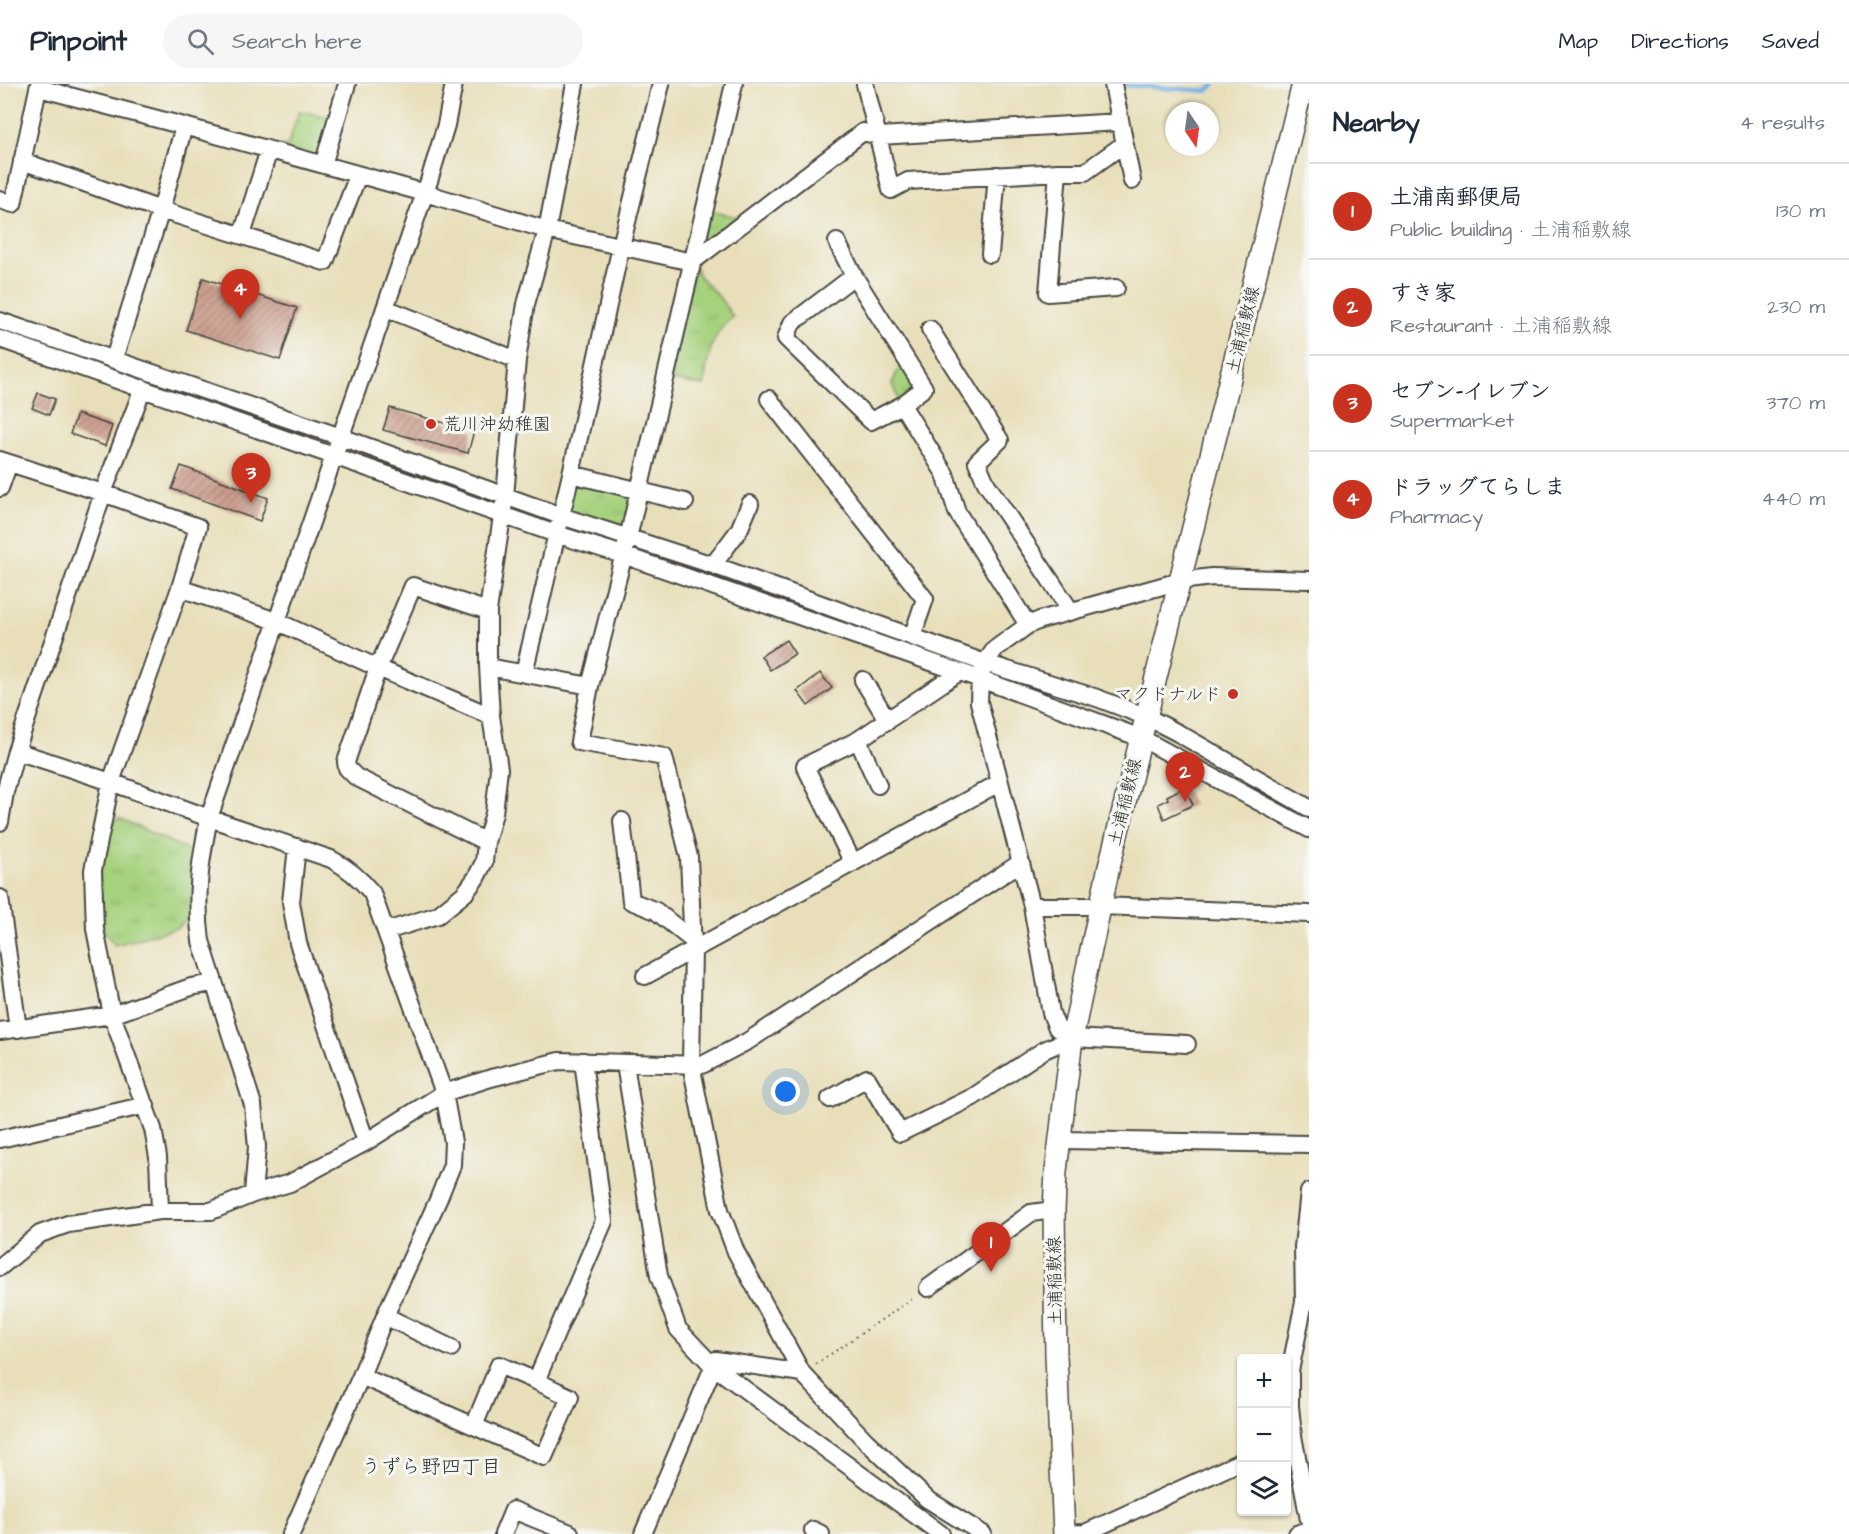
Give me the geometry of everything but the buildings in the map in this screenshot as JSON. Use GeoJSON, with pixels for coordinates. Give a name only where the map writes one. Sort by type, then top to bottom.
{"type":"FeatureCollection","features":[{"type":"Feature","properties":{"kind":"main road","name":"土浦稲敷線"},"geometry":{"type":"LineString","coordinates":[[1064,1534],[1056,1355],[1054,1210],[1072,1038],[1100,906],[1303,84]]}},
{"type":"Feature","properties":{"kind":"street"},"geometry":{"type":"LineString","coordinates":[[322,165],[347,84]]}},
{"type":"Feature","properties":{"kind":"street"},"geometry":{"type":"LineString","coordinates":[[253,1194],[257,1147],[253,1105],[201,941],[198,916],[198,876],[209,819],[425,193],[446,125],[454,84]]}},
{"type":"Feature","properties":{"kind":"street"},"geometry":{"type":"LineString","coordinates":[[386,931],[438,915],[465,893],[484,862],[486,842],[494,813],[499,769],[490,716],[488,610],[505,496],[517,360],[526,304],[547,230],[575,84]]}},
{"type":"Feature","properties":{"kind":"street"},"geometry":{"type":"LineString","coordinates":[[524,673],[621,246],[661,84]]}},
{"type":"Feature","properties":{"kind":"street"},"geometry":{"type":"LineString","coordinates":[[734,84],[628,537],[590,686],[579,742],[664,757],[689,857],[692,945],[691,1064],[720,1210],[736,1252],[802,1373],[864,1440],[927,1499],[983,1534]]}},
{"type":"Feature","properties":{"kind":"street"},"geometry":{"type":"LineString","coordinates":[[865,84],[891,190],[908,181],[1085,172],[1124,144]]}},
{"type":"Feature","properties":{"kind":"street"},"geometry":{"type":"LineString","coordinates":[[1113,84],[1132,181]]}},
{"type":"Feature","properties":{"kind":"street"},"geometry":{"type":"LineString","coordinates":[[0,200],[13,204],[39,86],[425,193],[547,230],[692,262]]}},
{"type":"Feature","properties":{"kind":"street"},"geometry":{"type":"LineString","coordinates":[[692,262],[862,132],[879,136],[1120,122]]}},
{"type":"Feature","properties":{"kind":"street"},"geometry":{"type":"LineString","coordinates":[[114,359],[161,210],[184,126]]}},
{"type":"Feature","properties":{"kind":"street"},"geometry":{"type":"LineString","coordinates":[[242,235],[269,150]]}},
{"type":"Feature","properties":{"kind":"street"},"geometry":{"type":"LineString","coordinates":[[22,161],[161,210],[325,262],[358,175]]}},
{"type":"Feature","properties":{"kind":"street"},"geometry":{"type":"LineString","coordinates":[[1058,172],[1048,293],[1116,288]]}},
{"type":"Feature","properties":{"kind":"street"},"geometry":{"type":"LineString","coordinates":[[990,254],[997,175]]}},
{"type":"Feature","properties":{"kind":"street"},"geometry":{"type":"LineString","coordinates":[[837,242],[855,276],[924,388],[902,405],[872,421],[786,338],[792,323],[855,276]]}},
{"type":"Feature","properties":{"kind":"street"},"geometry":{"type":"LineString","coordinates":[[384,308],[517,360]]}},
{"type":"Feature","properties":{"kind":"street"},"geometry":{"type":"LineString","coordinates":[[0,321],[341,437],[561,516],[713,566],[985,663],[1097,698],[1147,717],[1178,733],[1309,808]]}},
{"type":"Feature","properties":{"kind":"street"},"geometry":{"type":"LineString","coordinates":[[930,329],[1000,440],[977,462],[986,483],[1070,610]]}},
{"type":"Feature","properties":{"kind":"street"},"geometry":{"type":"LineString","coordinates":[[0,339],[502,516],[623,555],[980,679],[1141,738],[1309,829]]}},
{"type":"Feature","properties":{"kind":"street"},"geometry":{"type":"LineString","coordinates":[[0,822],[16,751],[142,388]]}},
{"type":"Feature","properties":{"kind":"street"},"geometry":{"type":"LineString","coordinates":[[769,399],[925,599],[912,637]]}},
{"type":"Feature","properties":{"kind":"street"},"geometry":{"type":"LineString","coordinates":[[902,405],[945,474],[957,512],[1028,625]]}},
{"type":"Feature","properties":{"kind":"street"},"geometry":{"type":"LineString","coordinates":[[0,488],[4,461],[104,493],[198,527],[180,588],[111,782],[93,870],[95,929],[112,1015],[153,1129],[158,1157],[160,1211]]}},
{"type":"Feature","properties":{"kind":"street"},"geometry":{"type":"LineString","coordinates":[[571,474],[685,502]]}},
{"type":"Feature","properties":{"kind":"street"},"geometry":{"type":"LineString","coordinates":[[713,566],[739,530],[750,504]]}},
{"type":"Feature","properties":{"kind":"street"},"geometry":{"type":"LineString","coordinates":[[1072,1038],[1056,1028],[1051,1013],[1032,906],[979,702],[980,679],[985,663],[995,649],[1028,625],[1070,610],[1180,581],[1212,577],[1309,580]]}},
{"type":"Feature","properties":{"kind":"street"},"geometry":{"type":"LineString","coordinates":[[486,842],[356,777],[347,768],[346,762],[378,668],[414,586],[488,610]]}},
{"type":"Feature","properties":{"kind":"street"},"geometry":{"type":"LineString","coordinates":[[180,588],[276,621],[490,716]]}},
{"type":"Feature","properties":{"kind":"street"},"geometry":{"type":"LineString","coordinates":[[488,667],[590,686]]}},
{"type":"Feature","properties":{"kind":"street"},"geometry":{"type":"LineString","coordinates":[[853,863],[805,766],[858,740],[959,672]]}},
{"type":"Feature","properties":{"kind":"street"},"geometry":{"type":"LineString","coordinates":[[863,680],[888,721]]}},
{"type":"Feature","properties":{"kind":"street"},"geometry":{"type":"LineString","coordinates":[[858,740],[878,785]]}},
{"type":"Feature","properties":{"kind":"street"},"geometry":{"type":"LineString","coordinates":[[16,751],[111,782],[346,867],[372,893],[444,1093],[453,1142],[452,1165],[291,1534]]}},
{"type":"Feature","properties":{"kind":"street"},"geometry":{"type":"LineString","coordinates":[[645,976],[692,945],[853,863],[999,783]]}},
{"type":"Feature","properties":{"kind":"street"},"geometry":{"type":"LineString","coordinates":[[622,821],[631,901],[656,911],[692,945]]}},
{"type":"Feature","properties":{"kind":"street"},"geometry":{"type":"LineString","coordinates":[[297,848],[291,902],[298,943],[366,1142]]}},
{"type":"Feature","properties":{"kind":"street"},"geometry":{"type":"LineString","coordinates":[[0,1267],[40,1234],[68,1224],[160,1211],[211,1210],[290,1183],[366,1142],[444,1093],[491,1078],[558,1061],[702,1065],[748,1041],[1020,863]]}},
{"type":"Feature","properties":{"kind":"street"},"geometry":{"type":"LineString","coordinates":[[0,898],[18,1029]]}},
{"type":"Feature","properties":{"kind":"street"},"geometry":{"type":"LineString","coordinates":[[1032,906],[1100,906],[1309,914]]}},
{"type":"Feature","properties":{"kind":"street"},"geometry":{"type":"LineString","coordinates":[[0,1031],[112,1015],[191,987],[213,982]]}},
{"type":"Feature","properties":{"kind":"street"},"geometry":{"type":"LineString","coordinates":[[830,1099],[867,1078],[900,1133],[973,1097],[1044,1050],[1072,1038],[1187,1044]]}},
{"type":"Feature","properties":{"kind":"street"},"geometry":{"type":"LineString","coordinates":[[537,1381],[604,1221],[583,1061]]}},
{"type":"Feature","properties":{"kind":"street"},"geometry":{"type":"LineString","coordinates":[[625,1064],[658,1276],[678,1329],[713,1366],[941,1534]]}},
{"type":"Feature","properties":{"kind":"street"},"geometry":{"type":"LineString","coordinates":[[0,1139],[146,1106]]}},
{"type":"Feature","properties":{"kind":"street"},"geometry":{"type":"LineString","coordinates":[[1060,1140],[1309,1144]]}},
{"type":"Feature","properties":{"kind":"street"},"geometry":{"type":"LineString","coordinates":[[1309,1192],[1303,1247],[1304,1302],[1290,1371],[1290,1406],[1309,1520]]}},
{"type":"Feature","properties":{"kind":"street"},"geometry":{"type":"LineString","coordinates":[[927,1288],[1031,1213],[1054,1210]]}},
{"type":"Feature","properties":{"kind":"street"},"geometry":{"type":"LineString","coordinates":[[385,1316],[451,1348]]}},
{"type":"Feature","properties":{"kind":"street"},"geometry":{"type":"LineString","coordinates":[[643,1534],[716,1360],[802,1373]]}},
{"type":"Feature","properties":{"kind":"street"},"geometry":{"type":"LineString","coordinates":[[361,1376],[544,1457],[570,1397],[500,1365],[474,1426]]}},
{"type":"Feature","properties":{"kind":"street"},"geometry":{"type":"LineString","coordinates":[[1064,1534],[1085,1533],[1240,1462]]}},
{"type":"Feature","properties":{"kind":"street"},"geometry":{"type":"LineString","coordinates":[[503,1534],[513,1510],[570,1533]]}},
{"type":"Feature","properties":{"kind":"street"},"geometry":{"type":"LineString","coordinates":[[1297,1534],[1309,1529]]}},
{"type":"Feature","properties":{"kind":"path"},"geometry":{"type":"LineString","coordinates":[[802,1373],[927,1288]]}},
{"type":"Feature","properties":{"kind":"green space"},"geometry":{"type":"Polygon","coordinates":[[[299,111],[330,117],[320,161],[271,146],[288,145],[299,111]]]}},
{"type":"Feature","properties":{"kind":"green space"},"geometry":{"type":"Polygon","coordinates":[[[706,210],[746,219],[695,257],[706,210]]]}},
{"type":"Feature","properties":{"kind":"green space"},"geometry":{"type":"Polygon","coordinates":[[[695,265],[699,276],[720,298],[733,317],[719,331],[711,348],[704,386],[667,379],[695,265]]]}},
{"type":"Feature","properties":{"kind":"green space"},"geometry":{"type":"Polygon","coordinates":[[[903,360],[918,386],[899,401],[892,383],[903,360]]]}},
{"type":"Feature","properties":{"kind":"green space"},"geometry":{"type":"Polygon","coordinates":[[[573,478],[635,493],[626,534],[564,514],[573,478]]]}},
{"type":"Feature","properties":{"kind":"green space"},"geometry":{"type":"Polygon","coordinates":[[[119,818],[196,854],[191,916],[177,928],[115,945],[101,928],[99,870],[105,831],[119,818]]]}},
{"type":"Feature","properties":{"kind":"waterway"},"geometry":{"type":"LineString","coordinates":[[1122,85],[1207,91],[1215,84]]}},
{"type":"Feature","properties":{"kind":"place","name":"ドラッグてらしま"},"geometry":{"type":"Point","coordinates":[240,319]}},
{"type":"Feature","properties":{"kind":"place","name":"荒川沖幼稚園"},"geometry":{"type":"Point","coordinates":[431,424]}},
{"type":"Feature","properties":{"kind":"place","name":"セブン-イレブン"},"geometry":{"type":"Point","coordinates":[251,503]}},
{"type":"Feature","properties":{"kind":"place","name":"マクドナルド"},"geometry":{"type":"Point","coordinates":[1233,694]}},
{"type":"Feature","properties":{"kind":"place","name":"すき家"},"geometry":{"type":"Point","coordinates":[1185,802]}},
{"type":"Feature","properties":{"kind":"place","name":"土浦南郵便局"},"geometry":{"type":"Point","coordinates":[991,1272]}},
{"type":"Feature","properties":{"kind":"district","name":"うずら野四丁目"},"geometry":{"type":"Point","coordinates":[431,1467]}}]}
